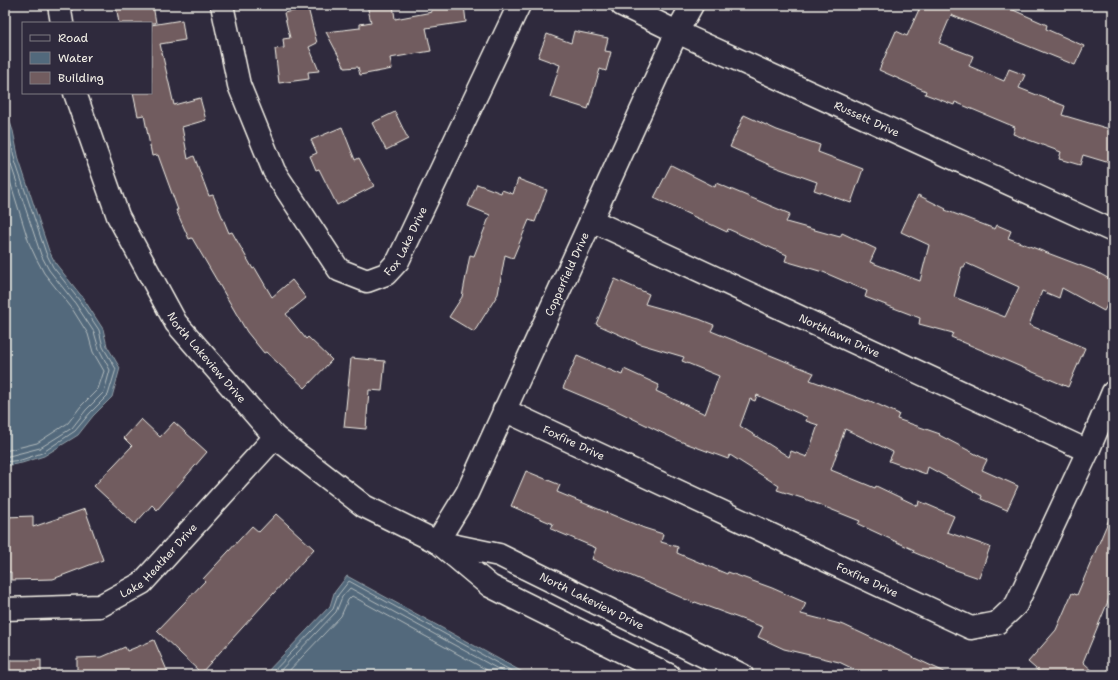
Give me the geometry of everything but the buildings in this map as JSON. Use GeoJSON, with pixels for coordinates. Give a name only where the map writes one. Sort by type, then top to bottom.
{"type":"FeatureCollection","features":[{"type":"Feature","properties":{"kind":"street"},"geometry":{"type":"LineString","coordinates":[[59,5],[62,22]]}},
{"type":"Feature","properties":{"kind":"street","name":"Fox Lake Drive"},"geometry":{"type":"LineString","coordinates":[[222,5],[240,85],[274,171],[339,270],[367,281],[386,274],[398,262],[520,5]]}},
{"type":"Feature","properties":{"kind":"street","name":"Russett Drive"},"geometry":{"type":"LineString","coordinates":[[622,5],[677,32],[1113,231]]}},
{"type":"Feature","properties":{"kind":"street","name":"Copperfield Drive"},"geometry":{"type":"LineString","coordinates":[[437,542],[467,493],[677,32],[692,5]]}},
{"type":"Feature","properties":{"kind":"street","name":"North Lakeview Drive"},"geometry":{"type":"LineString","coordinates":[[75,94],[118,216],[176,323],[275,437],[364,506],[437,542],[490,586],[669,675]]}},
{"type":"Feature","properties":{"kind":"street","name":"Northlawn Drive"},"geometry":{"type":"LineString","coordinates":[[591,220],[1088,451]]}},
{"type":"Feature","properties":{"kind":"street","name":"Foxfire Drive"},"geometry":{"type":"LineString","coordinates":[[504,410],[971,628],[997,623],[1016,605],[1088,451],[1113,392]]}},
{"type":"Feature","properties":{"kind":"street","name":"Lake Heather Drive"},"geometry":{"type":"LineString","coordinates":[[5,609],[100,606],[142,583],[275,437]]}},
{"type":"Feature","properties":{"kind":"street","name":"North Lakeview Drive"},"geometry":{"type":"LineString","coordinates":[[437,542],[499,555],[729,672]]}},
{"type":"Feature","properties":{"kind":"water"},"geometry":{"type":"Polygon","coordinates":[[[5,108],[13,131],[19,160],[49,251],[56,264],[83,298],[103,329],[107,346],[120,368],[112,397],[93,416],[78,435],[44,456],[22,463],[5,466],[5,108]]]}},
{"type":"Feature","properties":{"kind":"water"},"geometry":{"type":"Polygon","coordinates":[[[347,576],[528,675],[264,675],[330,606],[334,593],[347,576]]]}}]}
